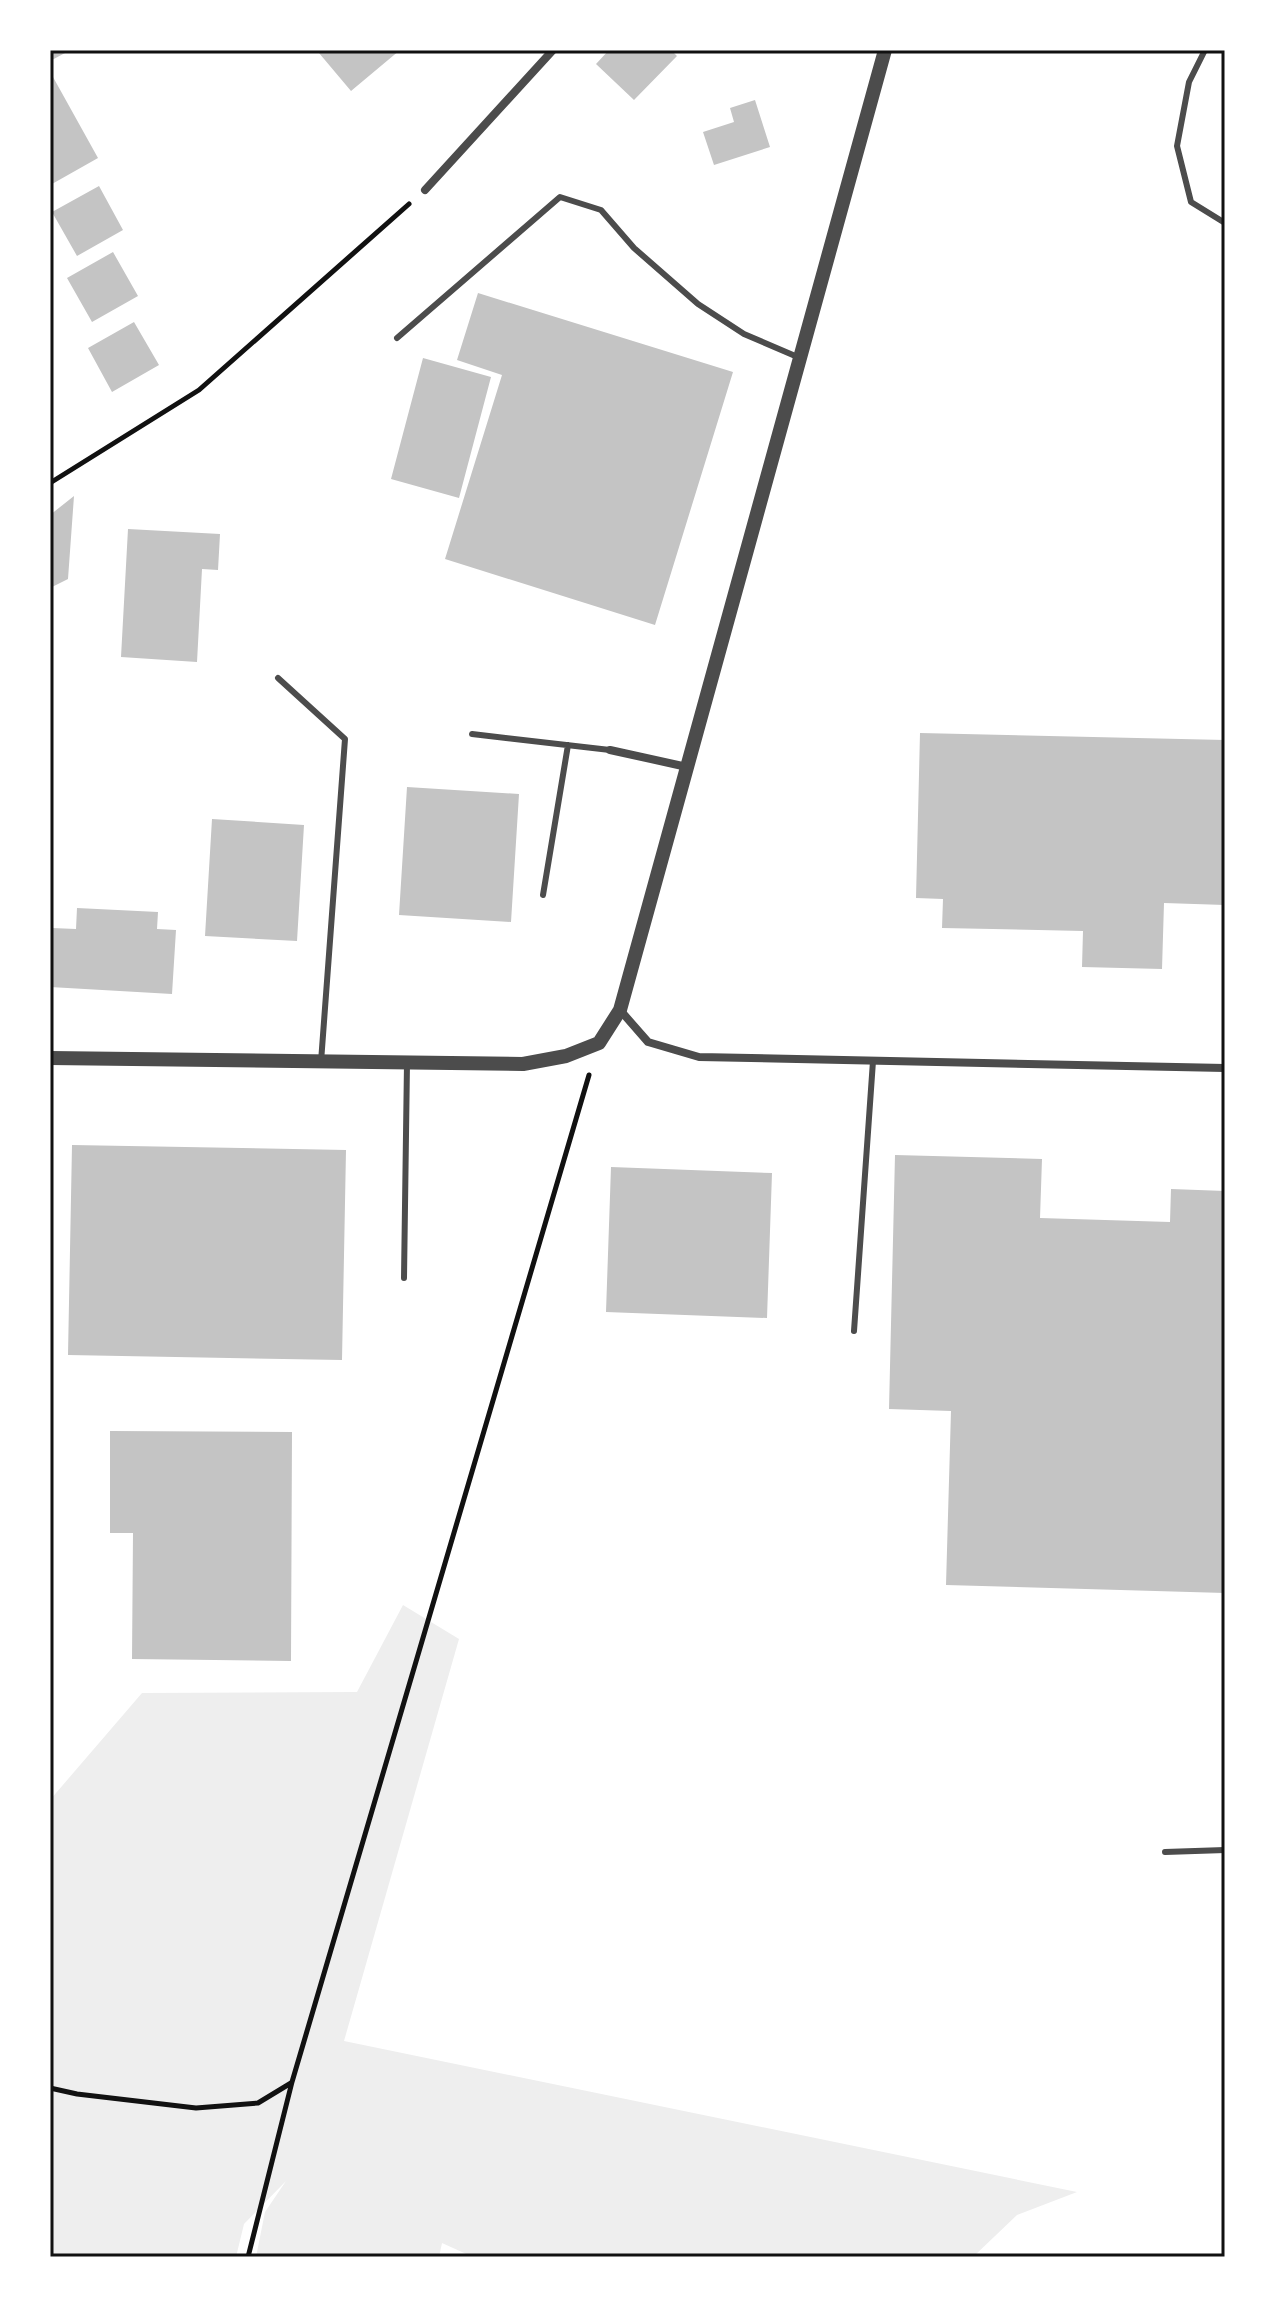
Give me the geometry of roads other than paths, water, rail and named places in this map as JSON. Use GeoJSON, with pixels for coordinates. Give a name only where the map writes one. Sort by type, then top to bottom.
{"type":"FeatureCollection","features":[{"type":"Feature","properties":{"kind":"street"},"geometry":{"type":"LineString","coordinates":[[425,190],[553,50]]}},
{"type":"Feature","properties":{"kind":"street"},"geometry":{"type":"LineString","coordinates":[[50,1058],[523,1064],[566,1056],[599,1043],[620,1010],[885,50]]}},
{"type":"Feature","properties":{"kind":"street"},"geometry":{"type":"LineString","coordinates":[[610,750],[687,767]]}},
{"type":"Feature","properties":{"kind":"street"},"geometry":{"type":"LineString","coordinates":[[620,1010],[648,1042],[699,1057],[1225,1068]]}},
{"type":"Feature","properties":{"kind":"lane"},"geometry":{"type":"LineString","coordinates":[[1205,50],[1189,82],[1177,146],[1191,202],[1225,223]]}},
{"type":"Feature","properties":{"kind":"lane"},"geometry":{"type":"LineString","coordinates":[[397,338],[560,197],[601,210],[634,248],[698,304],[744,334],[800,358]]}},
{"type":"Feature","properties":{"kind":"lane"},"geometry":{"type":"LineString","coordinates":[[278,678],[345,739],[321,1062]]}},
{"type":"Feature","properties":{"kind":"lane"},"geometry":{"type":"LineString","coordinates":[[472,734],[610,750]]}},
{"type":"Feature","properties":{"kind":"lane"},"geometry":{"type":"LineString","coordinates":[[543,895],[568,745]]}},
{"type":"Feature","properties":{"kind":"lane"},"geometry":{"type":"LineString","coordinates":[[854,1331],[873,1061]]}},
{"type":"Feature","properties":{"kind":"lane"},"geometry":{"type":"LineString","coordinates":[[404,1278],[407,1063]]}},
{"type":"Feature","properties":{"kind":"lane"},"geometry":{"type":"LineString","coordinates":[[1165,1852],[1225,1850]]}}]}
